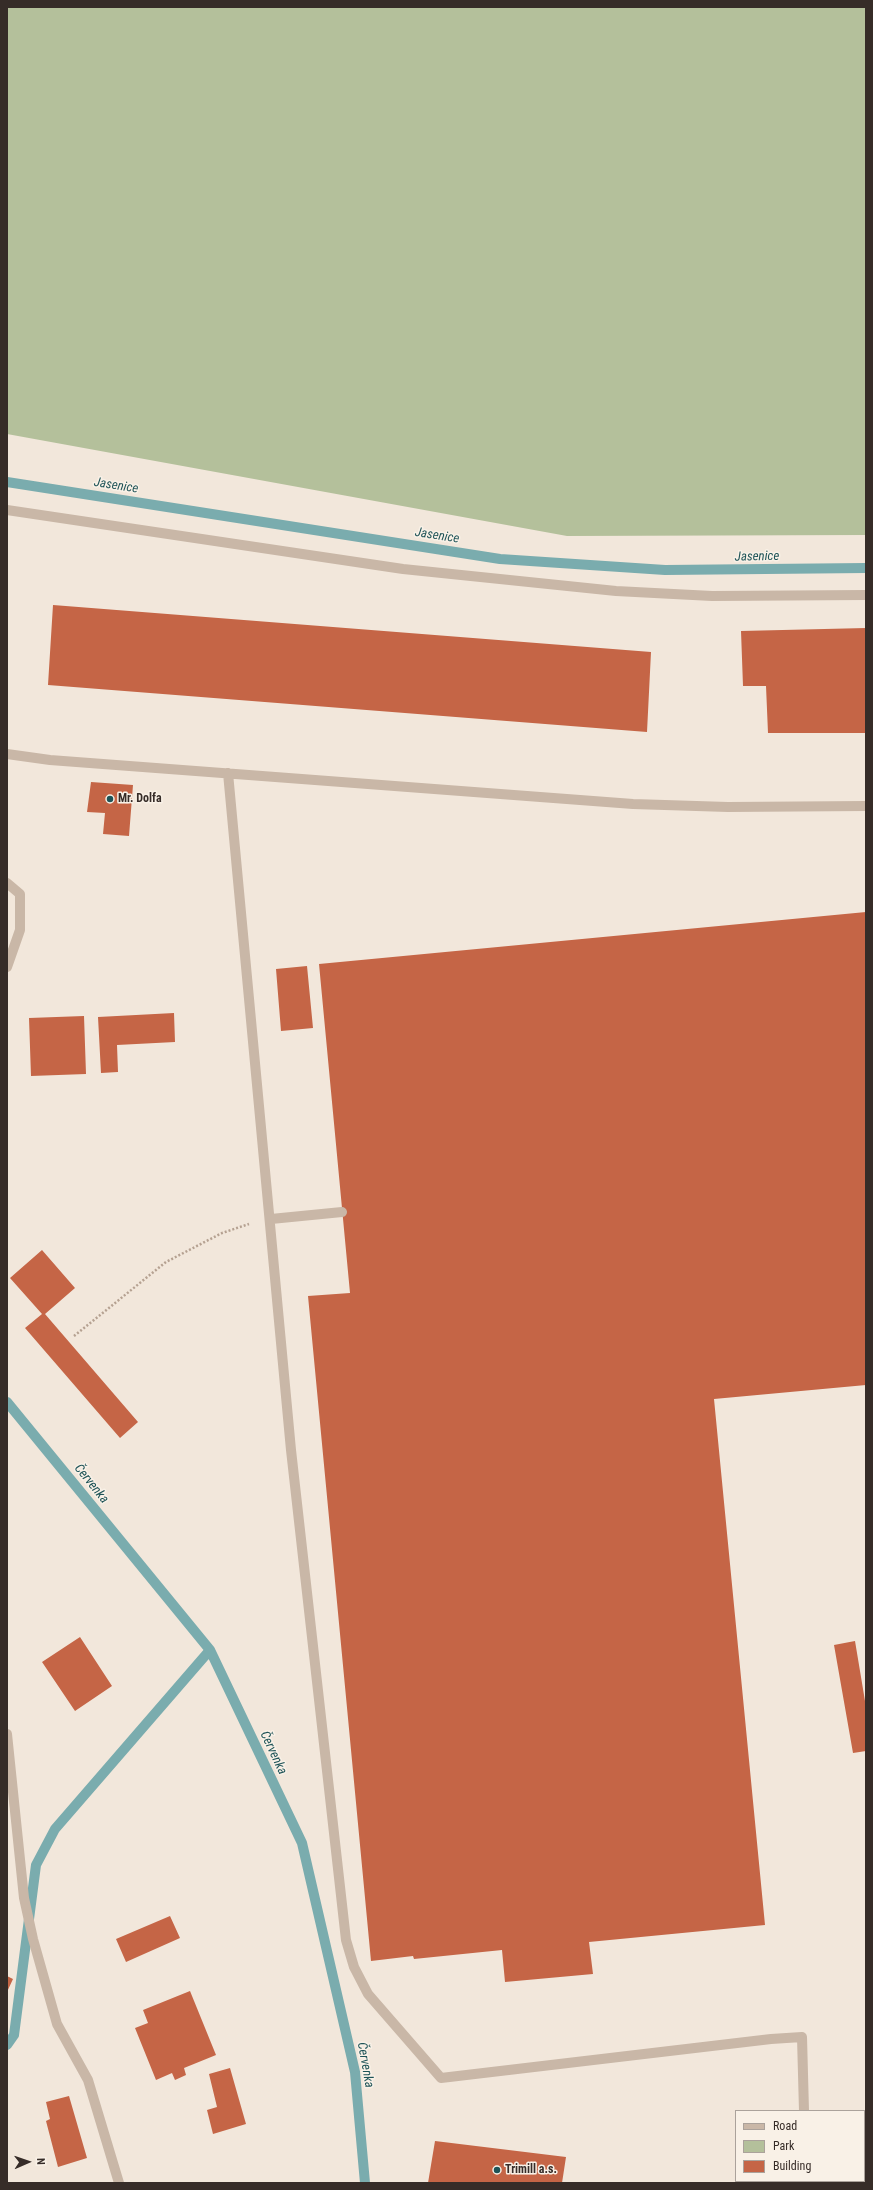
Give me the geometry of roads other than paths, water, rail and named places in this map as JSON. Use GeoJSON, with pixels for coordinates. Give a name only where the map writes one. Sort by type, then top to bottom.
{"type":"FeatureCollection","features":[{"type":"Feature","properties":{"kind":"street"},"geometry":{"type":"LineString","coordinates":[[7,510],[403,569],[616,591],[712,596],[866,595]]}},
{"type":"Feature","properties":{"kind":"street"},"geometry":{"type":"LineString","coordinates":[[7,754],[50,760],[683,807],[866,806]]}},
{"type":"Feature","properties":{"kind":"street"},"geometry":{"type":"LineString","coordinates":[[228,773],[271,1219],[291,1450],[346,1940],[354,1967],[368,1994],[441,2078],[771,2039],[802,2037],[804,2110]]}},
{"type":"Feature","properties":{"kind":"street"},"geometry":{"type":"LineString","coordinates":[[7,883],[20,894],[20,930],[7,967]]}},
{"type":"Feature","properties":{"kind":"street"},"geometry":{"type":"LineString","coordinates":[[271,1219],[342,1212]]}},
{"type":"Feature","properties":{"kind":"street"},"geometry":{"type":"LineString","coordinates":[[7,1734],[24,1898],[33,1939],[57,2024],[88,2080],[118,2183]]}},
{"type":"Feature","properties":{"kind":"waterway","name":"Jasenice"},"geometry":{"type":"LineString","coordinates":[[7,482],[500,559],[665,570],[866,568]]}},
{"type":"Feature","properties":{"kind":"waterway","name":"Červenka"},"geometry":{"type":"LineString","coordinates":[[7,1402],[210,1650],[302,1843],[355,2072],[365,2183]]}},
{"type":"Feature","properties":{"kind":"waterway"},"geometry":{"type":"LineString","coordinates":[[7,2045],[14,2035],[36,1865],[55,1829],[210,1650]]}},
{"type":"Feature","properties":{"kind":"place","name":"Mr. Dolfa"},"geometry":{"type":"Point","coordinates":[110,799]}},
{"type":"Feature","properties":{"kind":"place","name":"Trimill a.s."},"geometry":{"type":"Point","coordinates":[497,2170]}}]}
